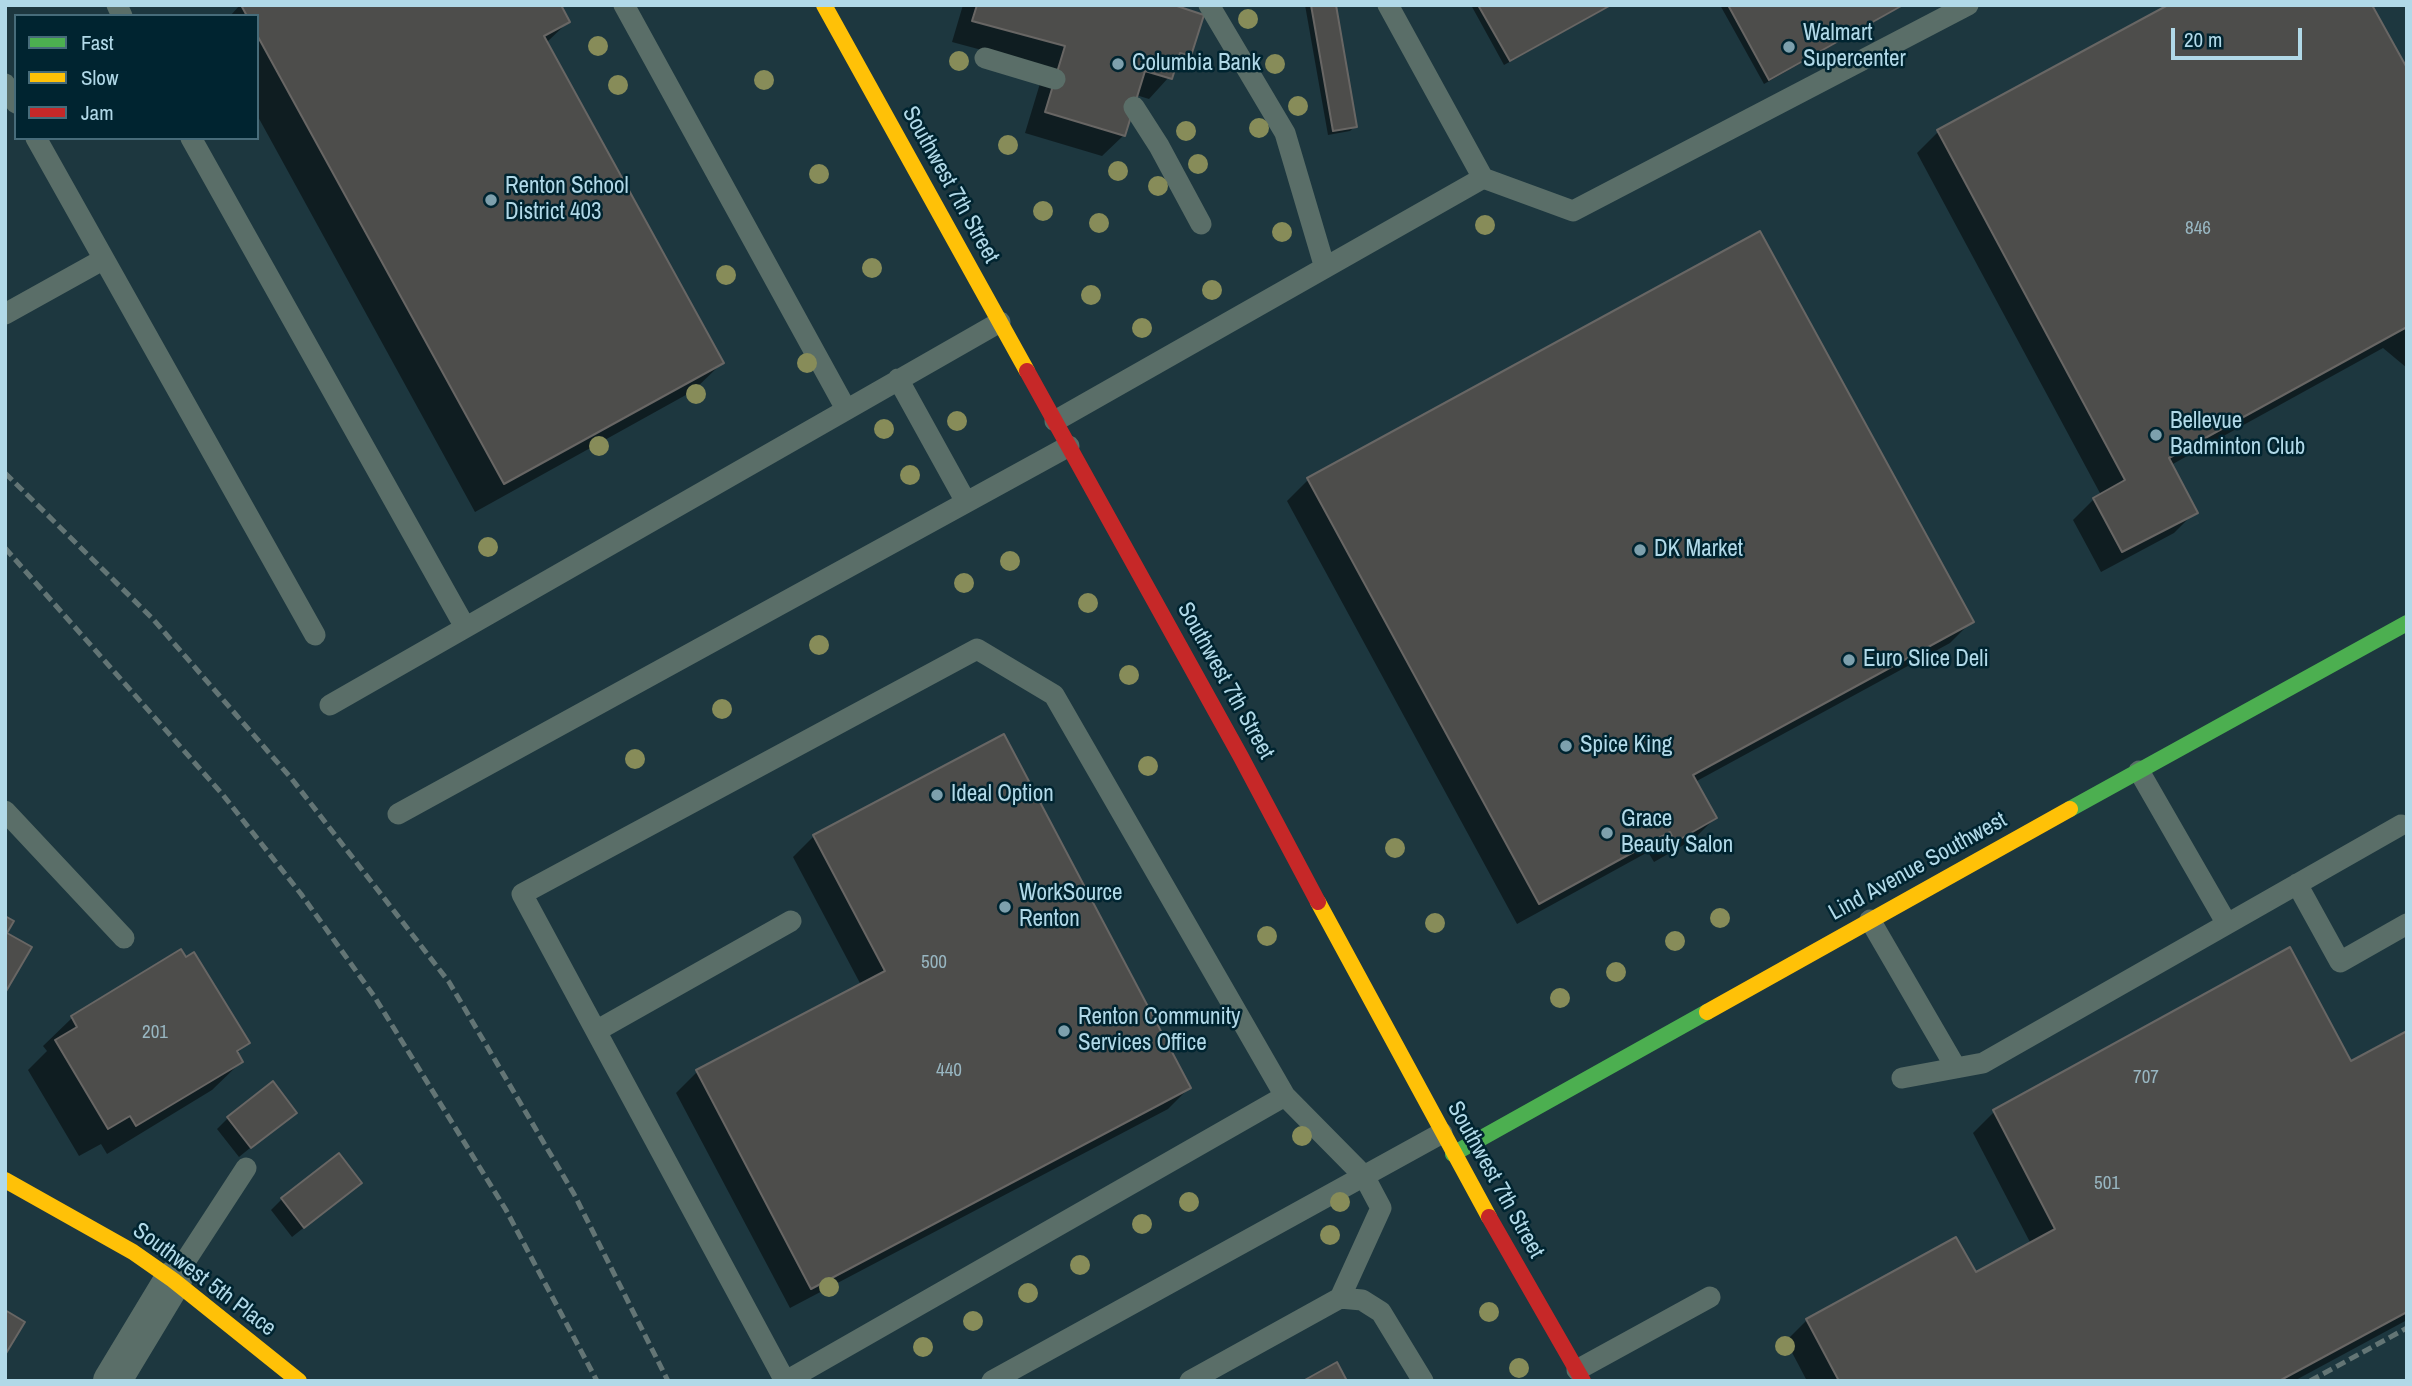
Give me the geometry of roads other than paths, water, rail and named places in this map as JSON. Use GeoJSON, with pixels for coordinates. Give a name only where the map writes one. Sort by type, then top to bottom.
{"type":"FeatureCollection","features":[{"type":"Feature","properties":{"kind":"street","name":"Southwest 7th Street"},"geometry":{"type":"LineString","coordinates":[[824,5],[1241,757],[1453,1154],[1580,1375]]}},
{"type":"Feature","properties":{"kind":"street","name":"Lind Avenue Southwest"},"geometry":{"type":"LineString","coordinates":[[1453,1154],[2407,624]]}},
{"type":"Feature","properties":{"kind":"street","name":"Southwest 5th Place"},"geometry":{"type":"LineString","coordinates":[[5,1180],[133,1252],[173,1280],[299,1381]]}},
{"type":"Feature","properties":{"kind":"street"},"geometry":{"type":"LineString","coordinates":[[112,1381],[173,1280]]}},
{"type":"Feature","properties":{"kind":"lane"},"geometry":{"type":"LineString","coordinates":[[624,5],[846,409]]}},
{"type":"Feature","properties":{"kind":"lane"},"geometry":{"type":"LineString","coordinates":[[1209,5],[1285,133],[1325,268]]}},
{"type":"Feature","properties":{"kind":"lane"},"geometry":{"type":"LineString","coordinates":[[1388,5],[1483,178],[1573,211],[1968,5]]}},
{"type":"Feature","properties":{"kind":"lane"},"geometry":{"type":"LineString","coordinates":[[985,58],[1055,79]]}},
{"type":"Feature","properties":{"kind":"lane"},"geometry":{"type":"LineString","coordinates":[[5,84],[14,100]]}},
{"type":"Feature","properties":{"kind":"lane"},"geometry":{"type":"LineString","coordinates":[[1134,107],[1159,146],[1201,224]]}},
{"type":"Feature","properties":{"kind":"lane"},"geometry":{"type":"LineString","coordinates":[[37,140],[315,635]]}},
{"type":"Feature","properties":{"kind":"lane"},"geometry":{"type":"LineString","coordinates":[[192,140],[465,627]]}},
{"type":"Feature","properties":{"kind":"lane"},"geometry":{"type":"LineString","coordinates":[[1055,421],[1483,178]]}},
{"type":"Feature","properties":{"kind":"lane"},"geometry":{"type":"LineString","coordinates":[[5,314],[104,259]]}},
{"type":"Feature","properties":{"kind":"lane"},"geometry":{"type":"LineString","coordinates":[[330,705],[1000,321]]}},
{"type":"Feature","properties":{"kind":"lane"},"geometry":{"type":"LineString","coordinates":[[898,379],[966,502]]}},
{"type":"Feature","properties":{"kind":"lane"},"geometry":{"type":"LineString","coordinates":[[398,814],[1069,446]]}},
{"type":"Feature","properties":{"kind":"lane"},"geometry":{"type":"LineString","coordinates":[[1286,1096],[785,1381],[522,894],[977,649],[1054,695],[1286,1096],[1364,1176],[1381,1208],[1340,1298]]}},
{"type":"Feature","properties":{"kind":"lane"},"geometry":{"type":"LineString","coordinates":[[2139,771],[2227,924]]}},
{"type":"Feature","properties":{"kind":"lane"},"geometry":{"type":"LineString","coordinates":[[5,811],[124,937]]}},
{"type":"Feature","properties":{"kind":"lane"},"geometry":{"type":"LineString","coordinates":[[1902,1078],[1983,1063],[2401,825]]}},
{"type":"Feature","properties":{"kind":"lane"},"geometry":{"type":"LineString","coordinates":[[2297,884],[2340,962],[2407,924]]}},
{"type":"Feature","properties":{"kind":"lane"},"geometry":{"type":"LineString","coordinates":[[596,1031],[790,920]]}},
{"type":"Feature","properties":{"kind":"lane"},"geometry":{"type":"LineString","coordinates":[[1870,920],[1956,1068]]}},
{"type":"Feature","properties":{"kind":"lane"},"geometry":{"type":"LineString","coordinates":[[992,1381],[1442,1133]]}},
{"type":"Feature","properties":{"kind":"lane"},"geometry":{"type":"LineString","coordinates":[[173,1280],[246,1168]]}},
{"type":"Feature","properties":{"kind":"lane"},"geometry":{"type":"LineString","coordinates":[[1580,1375],[1710,1297]]}},
{"type":"Feature","properties":{"kind":"lane"},"geometry":{"type":"LineString","coordinates":[[1191,1381],[1340,1298],[1362,1300],[1381,1312],[1423,1381]]}},
{"type":"Feature","properties":{"kind":"railway"},"geometry":{"type":"LineString","coordinates":[[5,473],[152,618],[291,778],[449,982],[574,1194],[668,1381]]}},
{"type":"Feature","properties":{"kind":"railway"},"geometry":{"type":"LineString","coordinates":[[5,548],[223,795],[301,894],[374,996],[506,1210],[597,1381]]}},
{"type":"Feature","properties":{"kind":"railway"},"geometry":{"type":"LineString","coordinates":[[2310,1381],[2407,1328]]}},
{"type":"Feature","properties":{"kind":"place","name":"Walmart Supercenter"},"geometry":{"type":"Point","coordinates":[1789,47]}},
{"type":"Feature","properties":{"kind":"place","name":"Columbia Bank"},"geometry":{"type":"Point","coordinates":[1118,64]}},
{"type":"Feature","properties":{"kind":"place","name":"Renton School District 403"},"geometry":{"type":"Point","coordinates":[491,200]}},
{"type":"Feature","properties":{"kind":"place","name":"Bellevue Badminton Club"},"geometry":{"type":"Point","coordinates":[2156,435]}},
{"type":"Feature","properties":{"kind":"place","name":"DK Market"},"geometry":{"type":"Point","coordinates":[1640,550]}},
{"type":"Feature","properties":{"kind":"place","name":"Euro Slice Deli"},"geometry":{"type":"Point","coordinates":[1849,660]}},
{"type":"Feature","properties":{"kind":"place","name":"Spice King"},"geometry":{"type":"Point","coordinates":[1566,746]}},
{"type":"Feature","properties":{"kind":"place","name":"Ideal Option"},"geometry":{"type":"Point","coordinates":[937,795]}},
{"type":"Feature","properties":{"kind":"place","name":"Grace Beauty Salon"},"geometry":{"type":"Point","coordinates":[1607,833]}},
{"type":"Feature","properties":{"kind":"place","name":"WorkSource Renton"},"geometry":{"type":"Point","coordinates":[1005,907]}},
{"type":"Feature","properties":{"kind":"place","name":"Renton Community Services Office"},"geometry":{"type":"Point","coordinates":[1064,1031]}}]}
